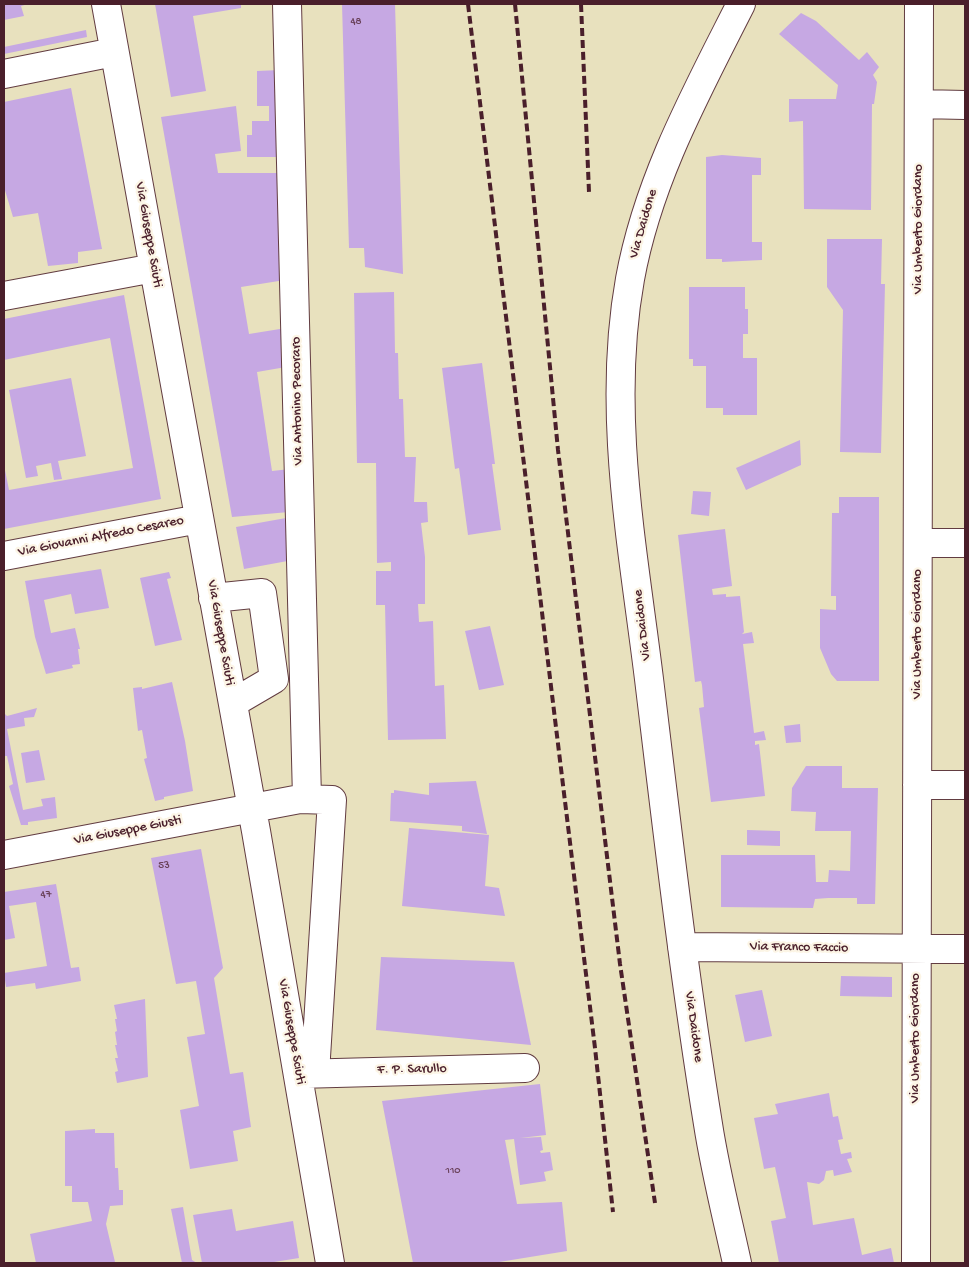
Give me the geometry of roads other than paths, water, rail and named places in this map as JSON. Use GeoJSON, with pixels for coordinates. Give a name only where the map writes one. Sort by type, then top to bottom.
{"type":"FeatureCollection","features":[{"type":"Feature","properties":{"kind":"street","name":"Via Giuseppe Sciuti"},"geometry":{"type":"LineString","coordinates":[[106,4],[252,808],[307,1073],[330,1263]]}},
{"type":"Feature","properties":{"kind":"street","name":"Via Antonino Pecoraro"},"geometry":{"type":"LineString","coordinates":[[287,4],[307,798]]}},
{"type":"Feature","properties":{"kind":"street","name":"Via Daidone"},"geometry":{"type":"LineString","coordinates":[[737,1263],[708,1127],[682,947],[625,469],[620,406],[620,364],[630,280],[639,234],[650,196],[668,151],[741,4]]}},
{"type":"Feature","properties":{"kind":"street","name":"Via Umberto Giordano"},"geometry":{"type":"LineString","coordinates":[[916,1263],[919,4]]}},
{"type":"Feature","properties":{"kind":"street"},"geometry":{"type":"LineString","coordinates":[[4,74],[114,52]]}},
{"type":"Feature","properties":{"kind":"street"},"geometry":{"type":"LineString","coordinates":[[919,104],[965,105]]}},
{"type":"Feature","properties":{"kind":"street"},"geometry":{"type":"LineString","coordinates":[[4,296],[154,268]]}},
{"type":"Feature","properties":{"kind":"street","name":"Via Giovanni Alfredo Cesareo"},"geometry":{"type":"LineString","coordinates":[[4,556],[199,519]]}},
{"type":"Feature","properties":{"kind":"street"},"geometry":{"type":"LineString","coordinates":[[918,543],[965,543]]}},
{"type":"Feature","properties":{"kind":"street"},"geometry":{"type":"LineString","coordinates":[[213,598],[262,593],[274,679],[233,703]]}},
{"type":"Feature","properties":{"kind":"street"},"geometry":{"type":"LineString","coordinates":[[917,785],[965,785]]}},
{"type":"Feature","properties":{"kind":"street","name":"Via Giuseppe Giusti"},"geometry":{"type":"LineString","coordinates":[[4,855],[307,798],[332,800],[307,1073]]}},
{"type":"Feature","properties":{"kind":"street","name":"Via Franco Faccio"},"geometry":{"type":"LineString","coordinates":[[682,947],[965,949]]}},
{"type":"Feature","properties":{"kind":"street","name":"F. P. Sarullo"},"geometry":{"type":"LineString","coordinates":[[307,1073],[525,1068]]}},
{"type":"Feature","properties":{"kind":"railway"},"geometry":{"type":"LineString","coordinates":[[468,4],[595,1048],[613,1212]]}},
{"type":"Feature","properties":{"kind":"railway"},"geometry":{"type":"LineString","coordinates":[[515,4],[558,450],[620,964],[655,1203]]}},
{"type":"Feature","properties":{"kind":"railway"},"geometry":{"type":"LineString","coordinates":[[581,4],[589,192]]}}]}
